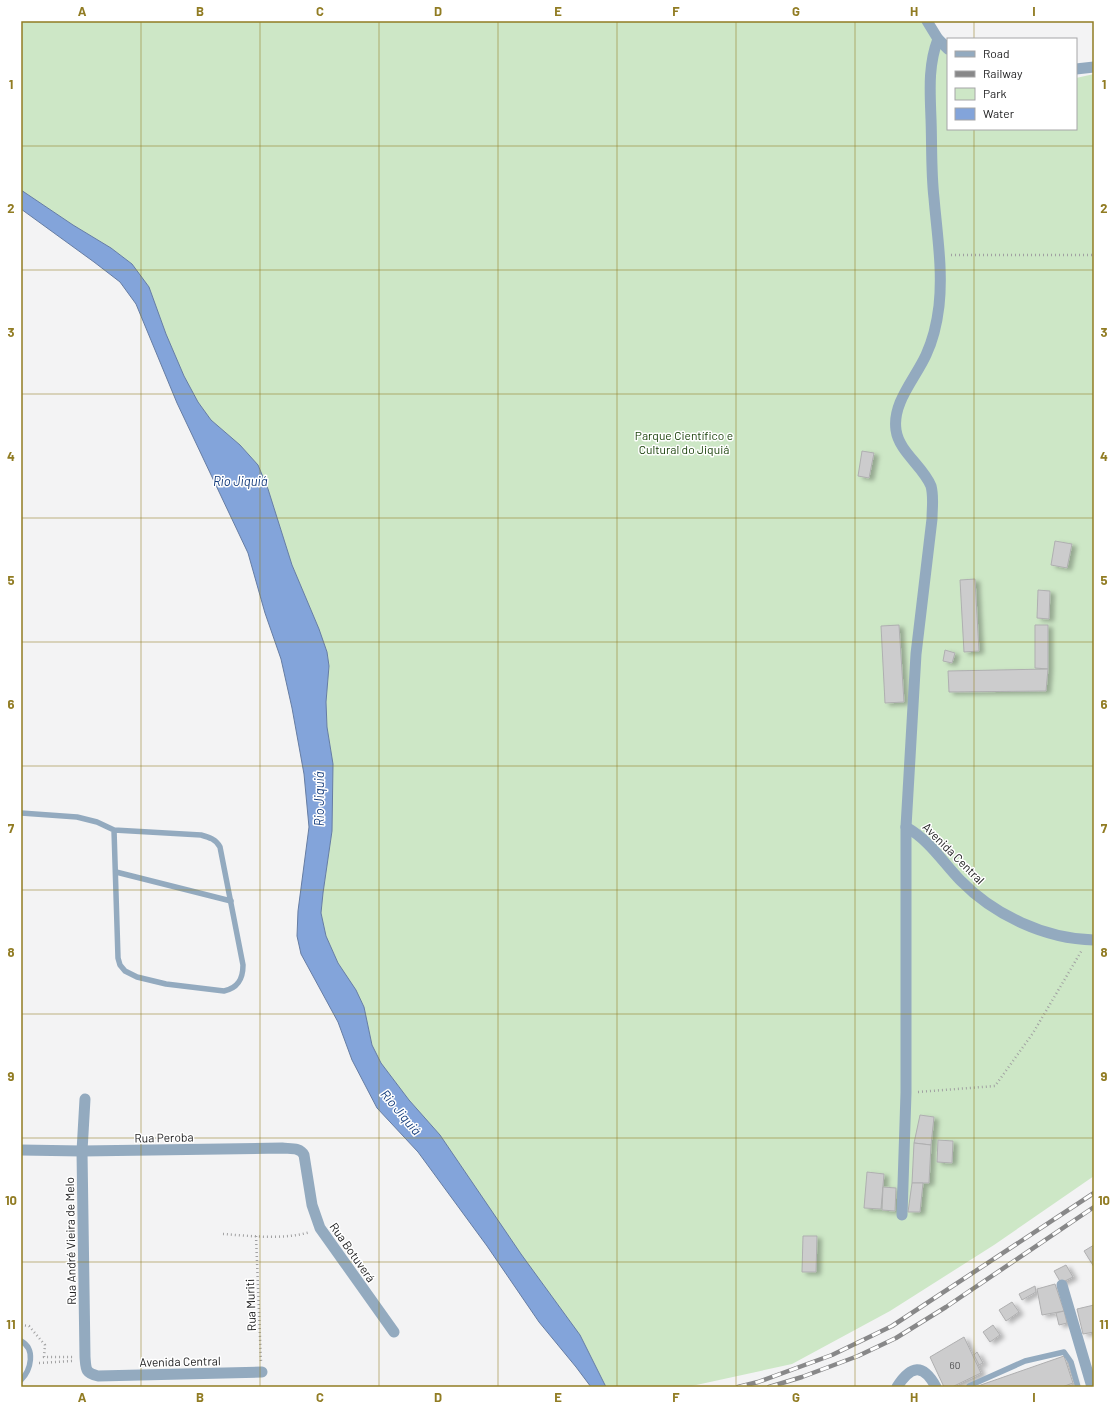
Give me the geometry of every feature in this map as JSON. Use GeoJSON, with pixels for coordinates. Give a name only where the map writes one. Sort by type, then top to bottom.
{"type":"FeatureCollection","features":[{"type":"Feature","properties":{"kind":"street"},"geometry":{"type":"LineString","coordinates":[[927,21],[938,38],[947,48]]}},
{"type":"Feature","properties":{"kind":"street"},"geometry":{"type":"LineString","coordinates":[[902,1215],[906,1093],[906,827],[916,654],[932,519],[933,498],[931,487],[926,477],[905,450],[899,439],[896,430],[896,420],[903,395],[926,355],[936,328],[940,305],[940,256],[934,196],[930,83],[932,56],[938,38]]}},
{"type":"Feature","properties":{"kind":"street"},"geometry":{"type":"LineString","coordinates":[[1077,69],[1094,66]]}},
{"type":"Feature","properties":{"kind":"street","name":"Avenida Central"},"geometry":{"type":"LineString","coordinates":[[906,827],[917,833],[932,847],[961,881],[980,898],[1003,914],[1040,930],[1064,936],[1091,940]]}},
{"type":"Feature","properties":{"kind":"street","name":"Rua André Vieira de Melo"},"geometry":{"type":"LineString","coordinates":[[85,1099],[82,1151],[85,1357],[87,1371],[98,1376]]}},
{"type":"Feature","properties":{"kind":"street","name":"Rua Peroba"},"geometry":{"type":"LineString","coordinates":[[21,1150],[82,1151],[282,1148],[299,1150],[304,1155]]}},
{"type":"Feature","properties":{"kind":"street","name":"Rua Botuverá"},"geometry":{"type":"LineString","coordinates":[[304,1155],[311,1199],[320,1228],[394,1332]]}},
{"type":"Feature","properties":{"kind":"street"},"geometry":{"type":"LineString","coordinates":[[1062,1285],[1092,1387]]}},
{"type":"Feature","properties":{"kind":"street"},"geometry":{"type":"LineString","coordinates":[[897,1387],[910,1372],[915,1370],[925,1372],[936,1387]]}},
{"type":"Feature","properties":{"kind":"street","name":"Avenida Central"},"geometry":{"type":"LineString","coordinates":[[98,1376],[262,1372]]}},
{"type":"Feature","properties":{"kind":"lane"},"geometry":{"type":"LineString","coordinates":[[21,813],[77,817],[97,822],[114,830],[200,835],[213,839],[220,847],[243,964],[243,972],[237,985],[230,990],[224,991],[166,984],[137,977],[125,971],[120,965],[118,958],[114,830]]}},
{"type":"Feature","properties":{"kind":"lane"},"geometry":{"type":"LineString","coordinates":[[116,872],[231,901]]}},
{"type":"Feature","properties":{"kind":"lane"},"geometry":{"type":"LineString","coordinates":[[21,1341],[28,1346],[31,1358],[26,1374],[21,1380]]}},
{"type":"Feature","properties":{"kind":"lane"},"geometry":{"type":"LineString","coordinates":[[969,1387],[1025,1361],[1064,1352],[1071,1362],[1078,1387]]}},
{"type":"Feature","properties":{"kind":"path"},"geometry":{"type":"LineString","coordinates":[[940,256],[1094,255]]}},
{"type":"Feature","properties":{"kind":"path"},"geometry":{"type":"LineString","coordinates":[[906,1093],[995,1086],[1033,1033],[1091,940]]}},
{"type":"Feature","properties":{"kind":"path"},"geometry":{"type":"LineString","coordinates":[[223,1234],[256,1236],[300,1234],[320,1228]]}},
{"type":"Feature","properties":{"kind":"path","name":"Rua Muriti"},"geometry":{"type":"LineString","coordinates":[[256,1236],[262,1372]]}},
{"type":"Feature","properties":{"kind":"path"},"geometry":{"type":"LineString","coordinates":[[21,1325],[29,1326],[45,1345],[44,1357],[85,1357]]}},
{"type":"Feature","properties":{"kind":"path"},"geometry":{"type":"LineString","coordinates":[[38,1363],[73,1362],[73,1357]]}},
{"type":"Feature","properties":{"kind":"green space","name":"Parque Científico e Cultural do Jiquiá"},"geometry":{"type":"Polygon","coordinates":[[[21,21],[930,21],[947,46],[947,130],[1077,130],[1077,78],[1094,74],[1094,1176],[994,1245],[890,1311],[792,1364],[687,1387],[606,1387],[580,1335],[521,1254],[440,1135],[409,1100],[381,1063],[372,1045],[364,1007],[356,990],[338,963],[326,936],[321,913],[332,831],[333,764],[327,727],[326,702],[329,666],[327,652],[292,565],[268,489],[258,465],[240,445],[211,420],[198,402],[184,376],[166,334],[149,287],[132,264],[111,248],[73,225],[21,190],[21,21]]]}},
{"type":"Feature","properties":{"kind":"water","name":"Rio Jiquiá"},"geometry":{"type":"Polygon","coordinates":[[[21,190],[73,225],[111,248],[132,264],[149,287],[166,334],[184,376],[198,402],[211,420],[240,445],[258,465],[268,489],[292,565],[327,652],[329,666],[326,702],[327,727],[333,764],[332,831],[321,913],[326,936],[338,963],[356,990],[364,1007],[372,1045],[381,1063],[409,1100],[440,1135],[521,1254],[580,1335],[606,1387],[591,1387],[539,1322],[487,1246],[418,1152],[377,1108],[352,1060],[338,1022],[301,954],[297,936],[298,911],[309,827],[304,774],[281,659],[265,613],[248,553],[177,403],[136,304],[120,282],[21,209],[21,190]]]}},
{"type":"Feature","properties":{"kind":"building"},"geometry":{"type":"Polygon","coordinates":[[[862,451],[874,453],[869,478],[858,476],[862,451]]]}},
{"type":"Feature","properties":{"kind":"building"},"geometry":{"type":"Polygon","coordinates":[[[1055,541],[1072,544],[1067,568],[1051,565],[1055,541]]]}},
{"type":"Feature","properties":{"kind":"building"},"geometry":{"type":"Polygon","coordinates":[[[975,579],[979,651],[964,652],[960,580],[975,579]]]}},
{"type":"Feature","properties":{"kind":"building"},"geometry":{"type":"Polygon","coordinates":[[[1038,590],[1050,591],[1049,619],[1037,618],[1038,590]]]}},
{"type":"Feature","properties":{"kind":"building"},"geometry":{"type":"Polygon","coordinates":[[[899,625],[904,702],[885,703],[881,626],[899,625]]]}},
{"type":"Feature","properties":{"kind":"building"},"geometry":{"type":"Polygon","coordinates":[[[1035,625],[1048,625],[1048,669],[1035,668],[1035,625]]]}},
{"type":"Feature","properties":{"kind":"building"},"geometry":{"type":"Polygon","coordinates":[[[945,650],[955,653],[952,663],[943,661],[945,650]]]}},
{"type":"Feature","properties":{"kind":"building"},"geometry":{"type":"Polygon","coordinates":[[[1048,669],[1046,691],[949,692],[948,671],[1048,669]]]}},
{"type":"Feature","properties":{"kind":"building"},"geometry":{"type":"Polygon","coordinates":[[[920,1115],[934,1117],[931,1145],[914,1143],[920,1115]]]}},
{"type":"Feature","properties":{"kind":"building"},"geometry":{"type":"Polygon","coordinates":[[[938,1140],[953,1141],[952,1163],[937,1162],[938,1140]]]}},
{"type":"Feature","properties":{"kind":"building"},"geometry":{"type":"Polygon","coordinates":[[[914,1143],[931,1145],[929,1183],[912,1183],[914,1143]]]}},
{"type":"Feature","properties":{"kind":"building"},"geometry":{"type":"Polygon","coordinates":[[[867,1172],[884,1174],[881,1209],[864,1208],[867,1172]]]}},
{"type":"Feature","properties":{"kind":"building"},"geometry":{"type":"Polygon","coordinates":[[[912,1183],[923,1183],[920,1212],[908,1212],[912,1183]]]}},
{"type":"Feature","properties":{"kind":"building"},"geometry":{"type":"Polygon","coordinates":[[[883,1187],[896,1188],[895,1211],[882,1210],[883,1187]]]}},
{"type":"Feature","properties":{"kind":"building"},"geometry":{"type":"Polygon","coordinates":[[[803,1236],[817,1236],[816,1272],[802,1272],[803,1236]]]}},
{"type":"Feature","properties":{"kind":"building"},"geometry":{"type":"Polygon","coordinates":[[[1094,1245],[1094,1267],[1084,1251],[1094,1245]]]}},
{"type":"Feature","properties":{"kind":"building"},"geometry":{"type":"Polygon","coordinates":[[[1066,1265],[1073,1277],[1061,1283],[1054,1271],[1066,1265]]]}},
{"type":"Feature","properties":{"kind":"building"},"geometry":{"type":"Polygon","coordinates":[[[1055,1284],[1064,1311],[1042,1315],[1037,1289],[1055,1284]]]}},
{"type":"Feature","properties":{"kind":"building"},"geometry":{"type":"Polygon","coordinates":[[[1035,1286],[1036,1292],[1022,1300],[1019,1294],[1035,1286]]]}},
{"type":"Feature","properties":{"kind":"building"},"geometry":{"type":"Polygon","coordinates":[[[1012,1302],[1019,1312],[1006,1321],[999,1310],[1012,1302]]]}},
{"type":"Feature","properties":{"kind":"building"},"geometry":{"type":"Polygon","coordinates":[[[1094,1305],[1094,1332],[1083,1334],[1077,1309],[1094,1305]]]}},
{"type":"Feature","properties":{"kind":"building"},"geometry":{"type":"Polygon","coordinates":[[[1064,1311],[1067,1323],[1059,1325],[1056,1313],[1064,1311]]]}},
{"type":"Feature","properties":{"kind":"building"},"geometry":{"type":"Polygon","coordinates":[[[993,1325],[1000,1335],[990,1342],[983,1332],[993,1325]]]}},
{"type":"Feature","properties":{"kind":"building"},"geometry":{"type":"Polygon","coordinates":[[[964,1337],[981,1373],[952,1387],[944,1387],[930,1357],[964,1337]]]}},
{"type":"Feature","properties":{"kind":"building"},"geometry":{"type":"Polygon","coordinates":[[[977,1352],[983,1363],[979,1365],[974,1355],[977,1352]]]}},
{"type":"Feature","properties":{"kind":"building"},"geometry":{"type":"Polygon","coordinates":[[[1064,1356],[1073,1383],[1062,1387],[975,1387],[1064,1356]]]}},
{"type":"Feature","properties":{"kind":"railway"},"geometry":{"type":"LineString","coordinates":[[738,1387],[758,1382],[832,1355],[892,1326],[1094,1193]]}},
{"type":"Feature","properties":{"kind":"railway"},"geometry":{"type":"LineString","coordinates":[[769,1387],[802,1377],[858,1356],[896,1338],[946,1307],[1094,1207]]}}]}
